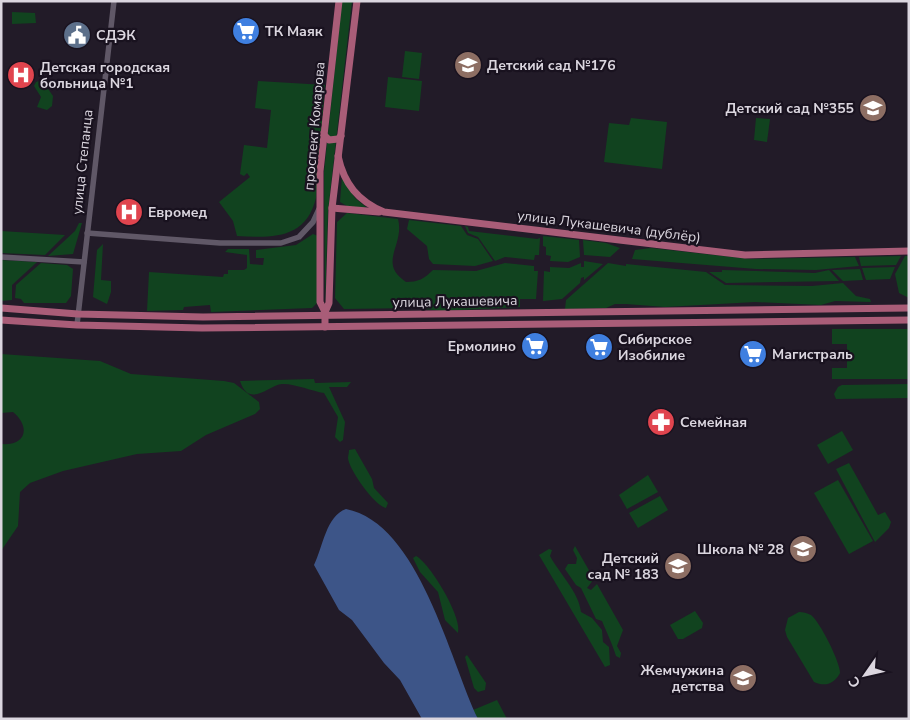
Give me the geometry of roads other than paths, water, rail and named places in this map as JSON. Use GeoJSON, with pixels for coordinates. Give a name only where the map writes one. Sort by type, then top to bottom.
{"type":"FeatureCollection","features":[{"type":"Feature","properties":{"kind":"main road","name":"проспект Комарова"},"geometry":{"type":"LineString","coordinates":[[325,314],[320,302],[322,231],[320,171],[339,1]]}},
{"type":"Feature","properties":{"kind":"main road","name":"проспект Комарова"},"geometry":{"type":"LineString","coordinates":[[325,327],[325,314],[329,303],[332,208],[357,1]]}},
{"type":"Feature","properties":{"kind":"main road"},"geometry":{"type":"LineString","coordinates":[[324,134],[329,140],[334,140],[341,136]]}},
{"type":"Feature","properties":{"kind":"main road","name":"улица Лукашевича (дублёр)"},"geometry":{"type":"LineString","coordinates":[[338,156],[342,171],[358,197],[370,206],[384,212],[745,255],[909,251]]}},
{"type":"Feature","properties":{"kind":"main road"},"geometry":{"type":"LineString","coordinates":[[332,208],[384,212]]}},
{"type":"Feature","properties":{"kind":"main road","name":"улица Лукашевича"},"geometry":{"type":"LineString","coordinates":[[1,308],[78,314],[203,317],[909,308]]}},
{"type":"Feature","properties":{"kind":"main road","name":"улица Лукашевича"},"geometry":{"type":"LineString","coordinates":[[1,320],[77,325],[202,328],[909,320]]}},
{"type":"Feature","properties":{"kind":"street","name":"улица Степанца"},"geometry":{"type":"LineString","coordinates":[[77,325],[114,1]]}},
{"type":"Feature","properties":{"kind":"street"},"geometry":{"type":"LineString","coordinates":[[87,233],[260,244],[291,241],[306,230],[321,206]]}},
{"type":"Feature","properties":{"kind":"street"},"geometry":{"type":"LineString","coordinates":[[306,230],[314,228],[322,231]]}},
{"type":"Feature","properties":{"kind":"street"},"geometry":{"type":"LineString","coordinates":[[1,257],[84,262]]}},
{"type":"Feature","properties":{"kind":"water"},"geometry":{"type":"Polygon","coordinates":[[[346,509],[371,520],[393,540],[412,566],[429,598],[478,719],[422,719],[400,680],[384,663],[352,620],[339,610],[314,565],[329,525],[339,513],[346,509]]]}},
{"type":"Feature","properties":{"kind":"place","name":"ТК Маяк"},"geometry":{"type":"Point","coordinates":[246,31]}},
{"type":"Feature","properties":{"kind":"place","name":"СДЭК"},"geometry":{"type":"Point","coordinates":[77,35]}},
{"type":"Feature","properties":{"kind":"place","name":"Детский сад №176"},"geometry":{"type":"Point","coordinates":[468,65]}},
{"type":"Feature","properties":{"kind":"place","name":"Детская городская больница №1"},"geometry":{"type":"Point","coordinates":[21,75]}},
{"type":"Feature","properties":{"kind":"place","name":"Детский сад №355"},"geometry":{"type":"Point","coordinates":[873,108]}},
{"type":"Feature","properties":{"kind":"place","name":"Евромед"},"geometry":{"type":"Point","coordinates":[129,212]}},
{"type":"Feature","properties":{"kind":"place","name":"Ермолино"},"geometry":{"type":"Point","coordinates":[535,346]}},
{"type":"Feature","properties":{"kind":"place","name":"Сибирское Изобилие"},"geometry":{"type":"Point","coordinates":[599,347]}},
{"type":"Feature","properties":{"kind":"place","name":"Магистраль"},"geometry":{"type":"Point","coordinates":[753,354]}},
{"type":"Feature","properties":{"kind":"place","name":"Семейная"},"geometry":{"type":"Point","coordinates":[661,422]}},
{"type":"Feature","properties":{"kind":"place","name":"Школа № 28"},"geometry":{"type":"Point","coordinates":[803,549]}},
{"type":"Feature","properties":{"kind":"place","name":"Детский сад № 183"},"geometry":{"type":"Point","coordinates":[678,566]}},
{"type":"Feature","properties":{"kind":"place","name":"Жемчужина детства"},"geometry":{"type":"Point","coordinates":[743,678]}}]}
